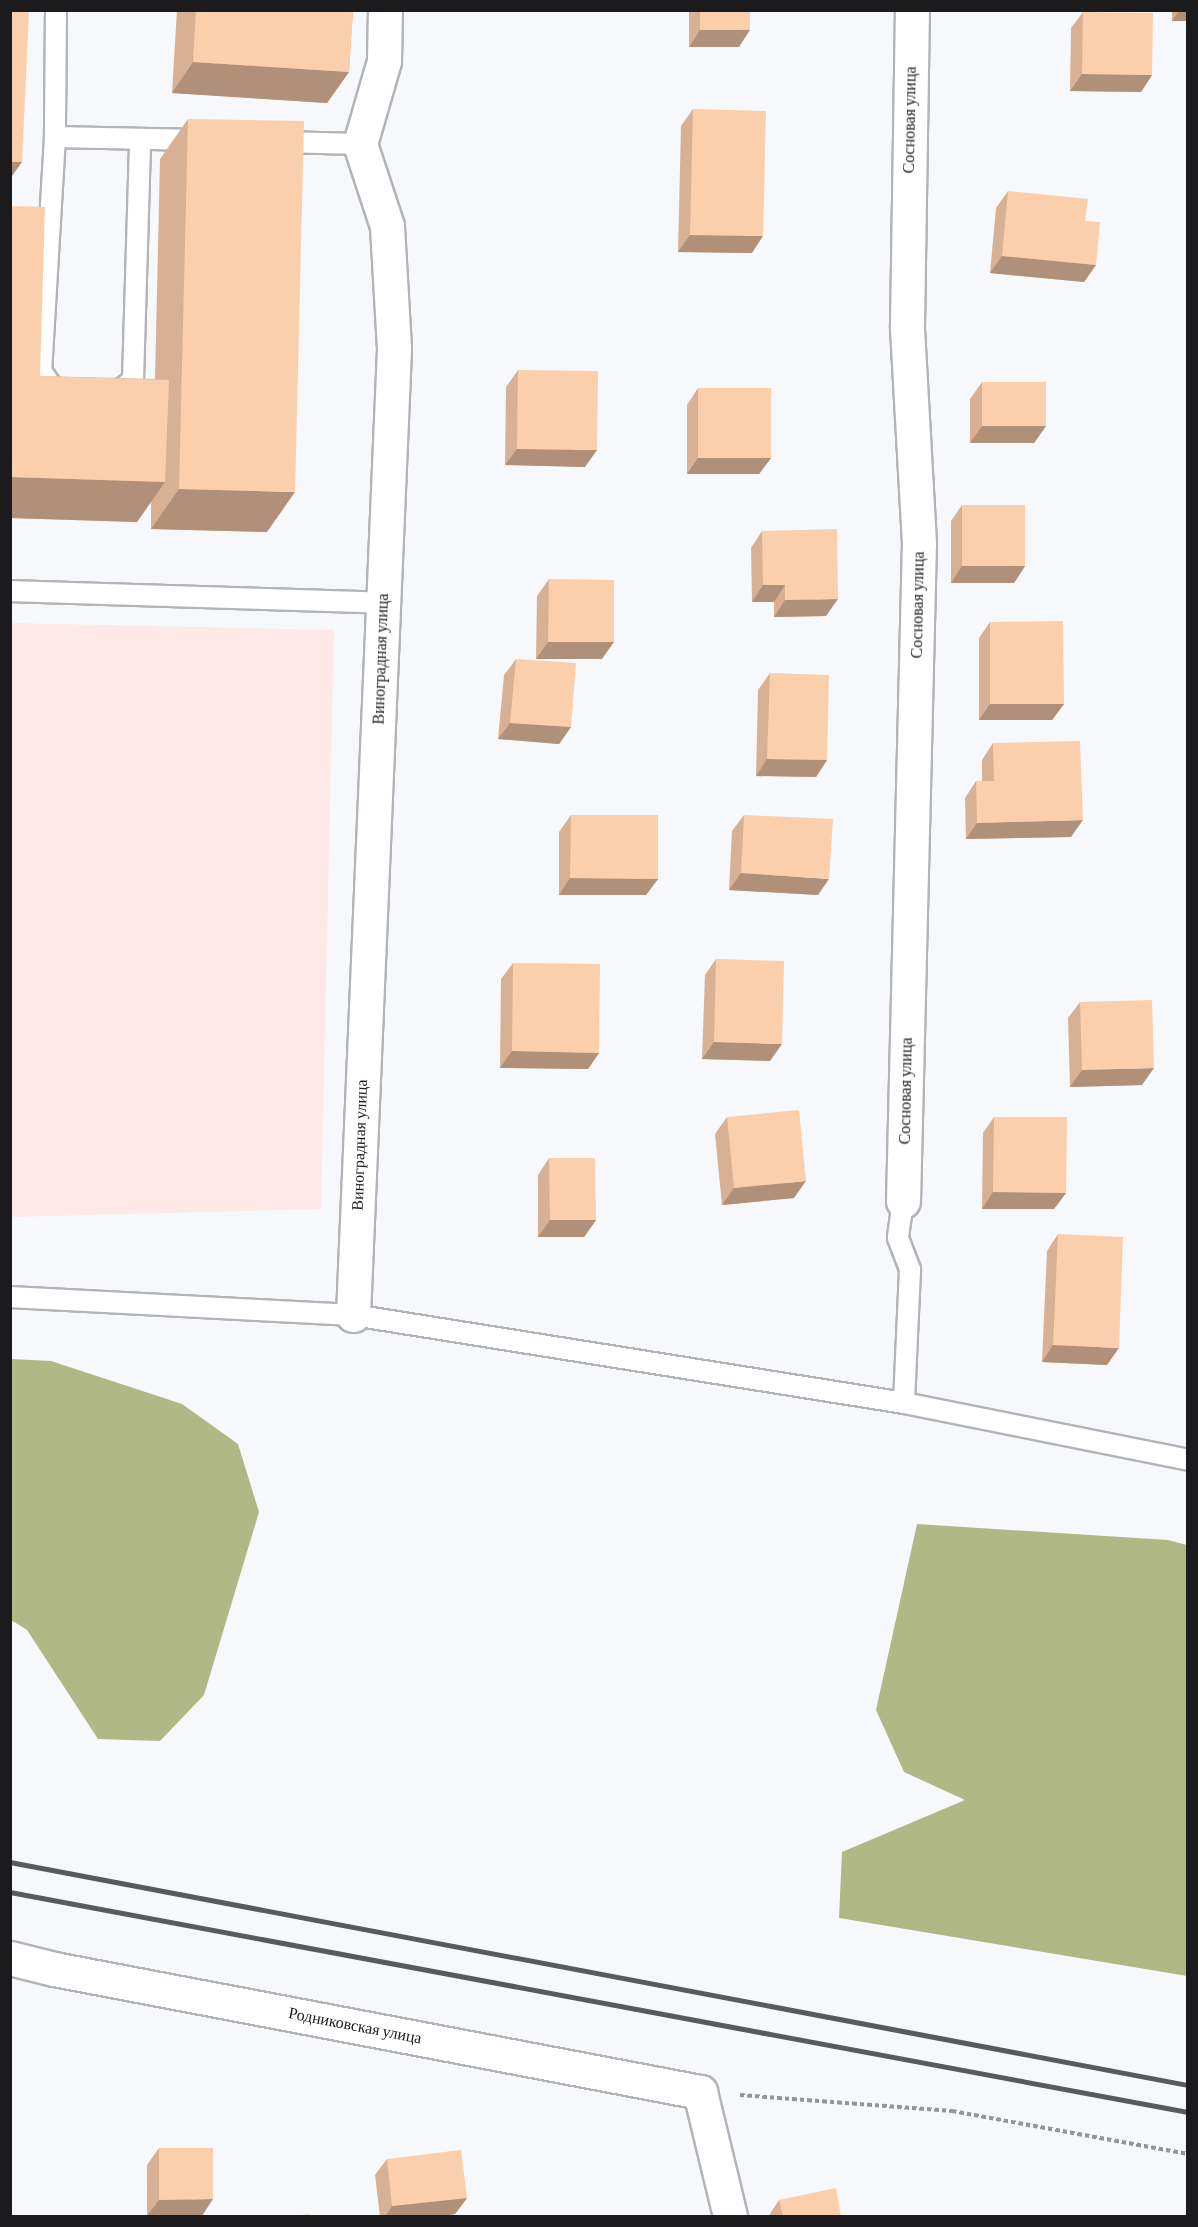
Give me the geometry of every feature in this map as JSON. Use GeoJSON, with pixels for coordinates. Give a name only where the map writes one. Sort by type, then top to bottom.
{"type":"FeatureCollection","features":[{"type":"Feature","properties":{"kind":"street"},"geometry":{"type":"LineString","coordinates":[[360,144],[384,61],[385,10]]}},
{"type":"Feature","properties":{"kind":"street","name":"Сосновая улица"},"geometry":{"type":"LineString","coordinates":[[903,1201],[920,543],[907,325],[912,10]]}},
{"type":"Feature","properties":{"kind":"street","name":"Виноградная улица"},"geometry":{"type":"LineString","coordinates":[[353,1315],[394,348],[387,226],[360,144]]}},
{"type":"Feature","properties":{"kind":"street","name":"Родниковская улица"},"geometry":{"type":"LineString","coordinates":[[10,1958],[54,1970],[700,2092]]}},
{"type":"Feature","properties":{"kind":"street"},"geometry":{"type":"LineString","coordinates":[[700,2092],[730,2217]]}},
{"type":"Feature","properties":{"kind":"lane"},"geometry":{"type":"LineString","coordinates":[[56,10],[55,137],[41,371],[58,397],[77,398]]}},
{"type":"Feature","properties":{"kind":"lane"},"geometry":{"type":"LineString","coordinates":[[55,137],[221,141]]}},
{"type":"Feature","properties":{"kind":"lane"},"geometry":{"type":"LineString","coordinates":[[97,399],[107,400],[133,380],[140,139]]}},
{"type":"Feature","properties":{"kind":"lane"},"geometry":{"type":"LineString","coordinates":[[256,141],[360,144]]}},
{"type":"Feature","properties":{"kind":"lane"},"geometry":{"type":"LineString","coordinates":[[10,591],[383,603]]}},
{"type":"Feature","properties":{"kind":"lane"},"geometry":{"type":"LineString","coordinates":[[903,1201],[898,1238],[910,1270],[904,1403]]}},
{"type":"Feature","properties":{"kind":"lane"},"geometry":{"type":"LineString","coordinates":[[10,1297],[353,1315],[904,1403],[1188,1460]]}},
{"type":"Feature","properties":{"kind":"path"},"geometry":{"type":"LineString","coordinates":[[700,2092],[951,2111],[1188,2154]]}},
{"type":"Feature","properties":{"kind":"shaded area"},"geometry":{"type":"Polygon","coordinates":[[[11,623],[334,630],[321,1209],[11,1217],[11,623]]]}},
{"type":"Feature","properties":{"kind":"green space"},"geometry":{"type":"Polygon","coordinates":[[[11,1359],[51,1361],[182,1404],[238,1444],[259,1512],[204,1695],[160,1741],[98,1739],[27,1630],[11,1620],[11,1359]]]}},
{"type":"Feature","properties":{"kind":"green space"},"geometry":{"type":"Polygon","coordinates":[[[917,1524],[1168,1540],[1187,1545],[1187,1976],[839,1918],[842,1852],[965,1800],[904,1772],[876,1710],[917,1524]]]}},
{"type":"Feature","properties":{"kind":"building"},"geometry":{"type":"Polygon","coordinates":[[[10,10],[29,10],[22,162],[10,162],[10,10]]]}},
{"type":"Feature","properties":{"kind":"building"},"geometry":{"type":"Polygon","coordinates":[[[196,10],[353,10],[349,72],[193,62],[196,10]]]}},
{"type":"Feature","properties":{"kind":"building"},"geometry":{"type":"Polygon","coordinates":[[[700,10],[750,10],[750,30],[700,30],[700,10]]]}},
{"type":"Feature","properties":{"kind":"building"},"geometry":{"type":"Polygon","coordinates":[[[1083,12],[1153,13],[1152,75],[1082,74],[1083,12]]]}},
{"type":"Feature","properties":{"kind":"building"},"geometry":{"type":"Polygon","coordinates":[[[693,109],[766,111],[763,236],[690,235],[693,109]]]}},
{"type":"Feature","properties":{"kind":"building"},"geometry":{"type":"Polygon","coordinates":[[[188,119],[304,121],[295,492],[179,489],[188,119]]]}},
{"type":"Feature","properties":{"kind":"building"},"geometry":{"type":"Polygon","coordinates":[[[1008,191],[1088,199],[1085,221],[1100,222],[1096,265],[1002,256],[1008,191]]]}},
{"type":"Feature","properties":{"kind":"building"},"geometry":{"type":"Polygon","coordinates":[[[10,206],[45,207],[40,376],[169,380],[165,482],[10,477],[10,206]]]}},
{"type":"Feature","properties":{"kind":"building"},"geometry":{"type":"Polygon","coordinates":[[[518,370],[598,371],[597,450],[517,449],[518,370]]]}},
{"type":"Feature","properties":{"kind":"building"},"geometry":{"type":"Polygon","coordinates":[[[982,382],[1046,382],[1046,426],[982,426],[982,382]]]}},
{"type":"Feature","properties":{"kind":"building"},"geometry":{"type":"Polygon","coordinates":[[[698,388],[771,388],[771,458],[698,458],[698,388]]]}},
{"type":"Feature","properties":{"kind":"building"},"geometry":{"type":"Polygon","coordinates":[[[962,505],[1025,505],[1025,566],[962,566],[962,505]]]}},
{"type":"Feature","properties":{"kind":"building"},"geometry":{"type":"Polygon","coordinates":[[[837,529],[838,599],[785,600],[785,585],[763,585],[762,531],[837,529]]]}},
{"type":"Feature","properties":{"kind":"building"},"geometry":{"type":"Polygon","coordinates":[[[549,579],[614,580],[614,642],[548,642],[549,579]]]}},
{"type":"Feature","properties":{"kind":"building"},"geometry":{"type":"Polygon","coordinates":[[[1063,621],[1064,704],[990,704],[990,622],[1063,621]]]}},
{"type":"Feature","properties":{"kind":"building"},"geometry":{"type":"Polygon","coordinates":[[[516,659],[576,663],[571,727],[510,723],[516,659]]]}},
{"type":"Feature","properties":{"kind":"building"},"geometry":{"type":"Polygon","coordinates":[[[770,673],[829,675],[827,760],[767,759],[770,673]]]}},
{"type":"Feature","properties":{"kind":"building"},"geometry":{"type":"Polygon","coordinates":[[[1080,741],[1083,820],[977,823],[976,781],[994,781],[993,743],[1080,741]]]}},
{"type":"Feature","properties":{"kind":"building"},"geometry":{"type":"Polygon","coordinates":[[[571,815],[658,815],[658,879],[570,878],[571,815]]]}},
{"type":"Feature","properties":{"kind":"building"},"geometry":{"type":"Polygon","coordinates":[[[744,815],[833,819],[829,879],[741,873],[744,815]]]}},
{"type":"Feature","properties":{"kind":"building"},"geometry":{"type":"Polygon","coordinates":[[[716,959],[784,961],[782,1044],[714,1042],[716,959]]]}},
{"type":"Feature","properties":{"kind":"building"},"geometry":{"type":"Polygon","coordinates":[[[513,963],[600,964],[599,1053],[512,1051],[513,963]]]}},
{"type":"Feature","properties":{"kind":"building"},"geometry":{"type":"Polygon","coordinates":[[[1152,1000],[1154,1068],[1082,1070],[1080,1002],[1152,1000]]]}},
{"type":"Feature","properties":{"kind":"building"},"geometry":{"type":"Polygon","coordinates":[[[799,1110],[806,1181],[734,1188],[727,1117],[799,1110]]]}},
{"type":"Feature","properties":{"kind":"building"},"geometry":{"type":"Polygon","coordinates":[[[994,1117],[1067,1117],[1066,1193],[993,1192],[994,1117]]]}},
{"type":"Feature","properties":{"kind":"building"},"geometry":{"type":"Polygon","coordinates":[[[549,1158],[595,1158],[596,1220],[550,1220],[549,1158]]]}},
{"type":"Feature","properties":{"kind":"building"},"geometry":{"type":"Polygon","coordinates":[[[1058,1234],[1123,1237],[1119,1348],[1053,1345],[1058,1234]]]}},
{"type":"Feature","properties":{"kind":"building"},"geometry":{"type":"Polygon","coordinates":[[[159,2148],[213,2148],[213,2199],[159,2200],[159,2148]]]}},
{"type":"Feature","properties":{"kind":"building"},"geometry":{"type":"Polygon","coordinates":[[[461,2150],[467,2198],[392,2206],[387,2159],[461,2150]]]}},
{"type":"Feature","properties":{"kind":"building"},"geometry":{"type":"Polygon","coordinates":[[[836,2188],[841,2217],[783,2217],[779,2200],[836,2188]]]}},
{"type":"Feature","properties":{"kind":"building"},"geometry":{"type":"Polygon","coordinates":[[[309,2214],[310,2217],[288,2217],[309,2214]]]}},
{"type":"Feature","properties":{"kind":"railway"},"geometry":{"type":"LineString","coordinates":[[10,1862],[1188,2085]]}},
{"type":"Feature","properties":{"kind":"railway"},"geometry":{"type":"LineString","coordinates":[[10,1892],[1188,2112]]}}]}
